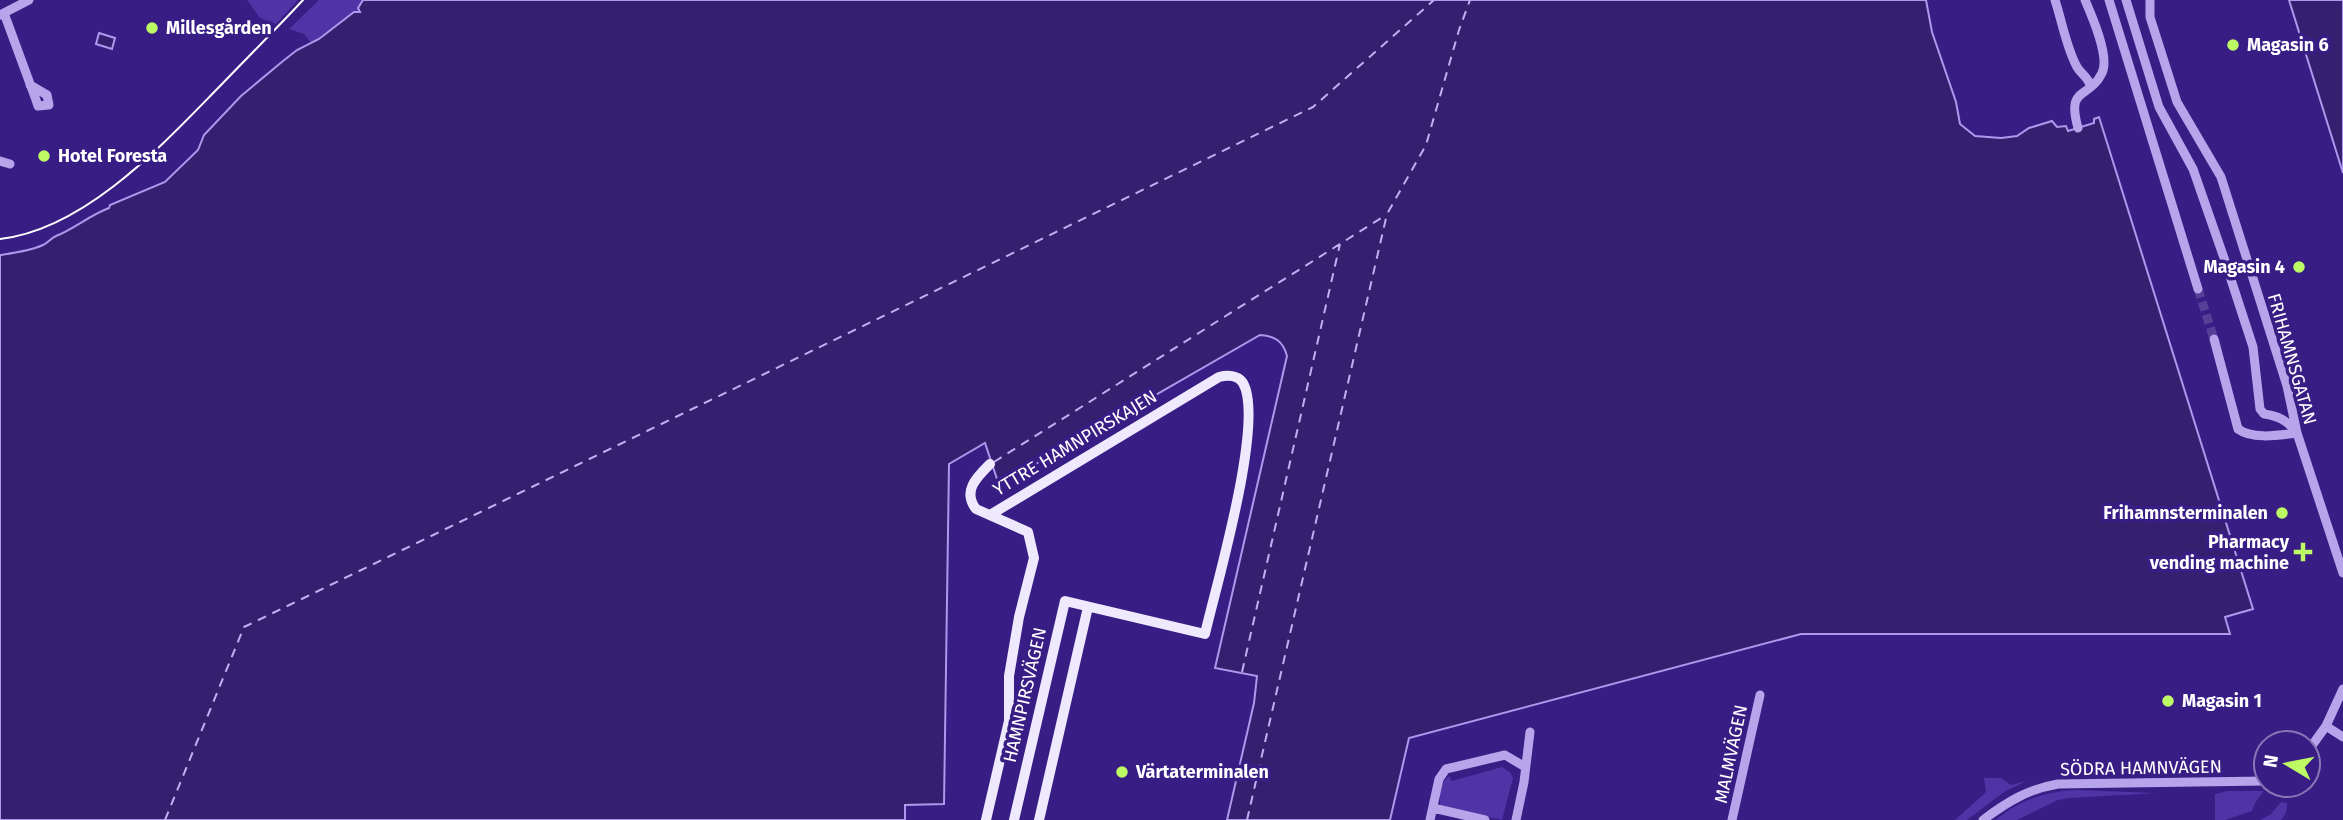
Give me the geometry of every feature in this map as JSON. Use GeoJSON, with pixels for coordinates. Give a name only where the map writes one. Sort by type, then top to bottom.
{"type":"FeatureCollection","features":[{"type":"Feature","properties":{"kind":"main road","name":"YTTRE HAMNPIRSKAJEN"},"geometry":{"type":"LineString","coordinates":[[990,464],[975,479],[970,494],[976,509],[990,515],[1219,377],[1227,375],[1238,379],[1243,384],[1248,404],[1247,451],[1205,634]]}},
{"type":"Feature","properties":{"kind":"main road","name":"HAMNPIRSVÄGEN"},"geometry":{"type":"LineString","coordinates":[[986,820],[1009,721],[1009,676],[1034,558],[1030,537],[1024,529],[990,515]]}},
{"type":"Feature","properties":{"kind":"main road","name":"HAMNPIRSVÄGEN"},"geometry":{"type":"LineString","coordinates":[[1014,820],[1065,601],[1205,634]]}},
{"type":"Feature","properties":{"kind":"main road"},"geometry":{"type":"LineString","coordinates":[[1039,820],[1088,607]]}},
{"type":"Feature","properties":{"kind":"street"},"geometry":{"type":"LineString","coordinates":[[29,0],[2,14],[30,85]]}},
{"type":"Feature","properties":{"kind":"street"},"geometry":{"type":"LineString","coordinates":[[2055,0],[2078,69],[2089,80],[2090,85]]}},
{"type":"Feature","properties":{"kind":"street"},"geometry":{"type":"LineString","coordinates":[[2109,0],[2198,289]]}},
{"type":"Feature","properties":{"kind":"street"},"geometry":{"type":"LineString","coordinates":[[2126,0],[2159,107],[2193,169],[2253,347],[2260,409],[2264,414],[2278,416],[2297,433]]}},
{"type":"Feature","properties":{"kind":"street"},"geometry":{"type":"LineString","coordinates":[[2141,0],[2150,17]]}},
{"type":"Feature","properties":{"kind":"street","name":"FRIHAMNSGATAN"},"geometry":{"type":"LineString","coordinates":[[2150,0],[2150,17],[2177,102],[2221,177],[2287,386],[2297,433],[2343,573]]}},
{"type":"Feature","properties":{"kind":"street"},"geometry":{"type":"LineString","coordinates":[[2078,128],[2074,113],[2076,100],[2102,74],[2104,65],[2104,55],[2087,3]]}},
{"type":"Feature","properties":{"kind":"street"},"geometry":{"type":"LineString","coordinates":[[2214,339],[2238,429],[2242,433],[2254,435],[2297,433]]}},
{"type":"Feature","properties":{"kind":"street"},"geometry":{"type":"LineString","coordinates":[[2322,732],[2343,689]]}},
{"type":"Feature","properties":{"kind":"street","name":"MALMVÄGEN"},"geometry":{"type":"LineString","coordinates":[[1732,820],[1760,695]]}},
{"type":"Feature","properties":{"kind":"street"},"geometry":{"type":"LineString","coordinates":[[2326,726],[2343,737]]}},
{"type":"Feature","properties":{"kind":"street"},"geometry":{"type":"LineString","coordinates":[[1516,820],[1530,732]]}},
{"type":"Feature","properties":{"kind":"street"},"geometry":{"type":"LineString","coordinates":[[1430,820],[1439,779],[1446,769],[1505,755],[1525,767]]}},
{"type":"Feature","properties":{"kind":"street","name":"SÖDRA HAMNVÄGEN"},"geometry":{"type":"LineString","coordinates":[[1983,820],[2017,797],[2058,784],[2252,781]]}},
{"type":"Feature","properties":{"kind":"street"},"geometry":{"type":"LineString","coordinates":[[1433,808],[1485,820]]}},
{"type":"Feature","properties":{"kind":"shaded area"},"geometry":{"type":"Polygon","coordinates":[[[247,0],[298,0],[276,24],[260,18],[247,0]]]}},
{"type":"Feature","properties":{"kind":"shaded area"},"geometry":{"type":"Polygon","coordinates":[[[319,0],[363,0],[358,8],[360,12],[354,12],[344,22],[311,43],[304,34],[289,29],[319,0]]]}},
{"type":"Feature","properties":{"kind":"shaded area"},"geometry":{"type":"Polygon","coordinates":[[[363,0],[1926,0],[1932,32],[1956,102],[1960,124],[1975,136],[2017,136],[2029,128],[2052,121],[2057,127],[2066,126],[2068,131],[2094,123],[2094,119],[2099,117],[2253,609],[2225,617],[2230,634],[1801,634],[1409,738],[1390,820],[1227,820],[1254,703],[1257,676],[1215,668],[1287,356],[1278,340],[1260,335],[999,485],[985,443],[949,464],[944,804],[905,805],[905,820],[0,820],[0,255],[43,245],[110,205],[165,182],[198,150],[204,135],[241,96],[297,50],[319,39],[354,12],[360,12],[358,8],[363,0]]]}},
{"type":"Feature","properties":{"kind":"shaded area"},"geometry":{"type":"Polygon","coordinates":[[[2289,0],[2343,0],[2343,173],[2289,0]]]}},
{"type":"Feature","properties":{"kind":"shaded area"},"geometry":{"type":"Polygon","coordinates":[[[99,33],[115,38],[112,49],[96,44],[99,33]]]}},
{"type":"Feature","properties":{"kind":"shaded area"},"geometry":{"type":"Polygon","coordinates":[[[1502,767],[1510,772],[1513,778],[1502,820],[1440,806],[1442,786],[1449,776],[1452,781],[1502,767]]]}},
{"type":"Feature","properties":{"kind":"shaded area"},"geometry":{"type":"Polygon","coordinates":[[[1984,778],[2001,778],[2011,785],[2027,781],[2004,792],[1967,820],[1955,820],[1986,792],[1984,778]]]}},
{"type":"Feature","properties":{"kind":"shaded area"},"geometry":{"type":"Polygon","coordinates":[[[2075,790],[2157,793],[2069,798],[2058,800],[2017,820],[1996,820],[2033,798],[2075,790]]]}},
{"type":"Feature","properties":{"kind":"shaded area"},"geometry":{"type":"Polygon","coordinates":[[[2252,791],[2252,799],[2258,799],[2252,811],[2225,820],[2215,820],[2215,794],[2252,791]]]}},
{"type":"Feature","properties":{"kind":"shaded area"},"geometry":{"type":"Polygon","coordinates":[[[2281,802],[2287,803],[2281,820],[2260,820],[2271,814],[2281,802]]]}},
{"type":"Feature","properties":{"kind":"ferry route"},"geometry":{"type":"LineString","coordinates":[[165,820],[244,627],[1313,107],[1434,0]]}},
{"type":"Feature","properties":{"kind":"ferry route"},"geometry":{"type":"LineString","coordinates":[[1247,820],[1387,214],[1426,145],[1470,0]]}},
{"type":"Feature","properties":{"kind":"ferry route"},"geometry":{"type":"LineString","coordinates":[[994,462],[1386,215]]}},
{"type":"Feature","properties":{"kind":"ferry route"},"geometry":{"type":"LineString","coordinates":[[1242,672],[1340,244]]}},
{"type":"Feature","properties":{"kind":"tunnel"},"geometry":{"type":"LineString","coordinates":[[2198,289],[2214,339]]}},
{"type":"Feature","properties":{"kind":"tram line"},"geometry":{"type":"LineString","coordinates":[[0,239],[32,232],[63,219],[121,180],[174,133],[303,0]]}},
{"type":"Feature","properties":{"kind":"place","name":"Millesgården"},"geometry":{"type":"Point","coordinates":[152,28]}},
{"type":"Feature","properties":{"kind":"place","name":"Magasin 6"},"geometry":{"type":"Point","coordinates":[2233,45]}},
{"type":"Feature","properties":{"kind":"place","name":"Hotel Foresta"},"geometry":{"type":"Point","coordinates":[44,156]}},
{"type":"Feature","properties":{"kind":"place","name":"Magasin 4"},"geometry":{"type":"Point","coordinates":[2299,267]}},
{"type":"Feature","properties":{"kind":"place","name":"Frihamnsterminalen"},"geometry":{"type":"Point","coordinates":[2282,513]}},
{"type":"Feature","properties":{"kind":"place","name":"Pharmacy vending machine"},"geometry":{"type":"Point","coordinates":[2303,552]}},
{"type":"Feature","properties":{"kind":"place","name":"Magasin 1"},"geometry":{"type":"Point","coordinates":[2168,701]}},
{"type":"Feature","properties":{"kind":"place","name":"Värtaterminalen"},"geometry":{"type":"Point","coordinates":[1122,772]}}]}
